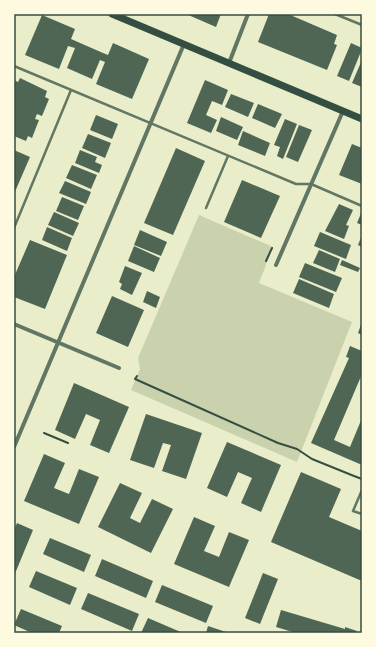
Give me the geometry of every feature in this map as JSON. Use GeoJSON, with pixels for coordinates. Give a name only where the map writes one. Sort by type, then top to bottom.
{"type":"FeatureCollection","features":[{"type":"Feature","properties":{"kind":"main road"},"geometry":{"type":"LineString","coordinates":[[112,14],[362,119]]}},
{"type":"Feature","properties":{"kind":"street"},"geometry":{"type":"LineString","coordinates":[[229,63],[248,14]]}},
{"type":"Feature","properties":{"kind":"street"},"geometry":{"type":"LineString","coordinates":[[14,447],[184,44]]}},
{"type":"Feature","properties":{"kind":"street"},"geometry":{"type":"LineString","coordinates":[[276,265],[343,111]]}},
{"type":"Feature","properties":{"kind":"street"},"geometry":{"type":"LineString","coordinates":[[14,324],[119,368]]}},
{"type":"Feature","properties":{"kind":"lane"},"geometry":{"type":"LineString","coordinates":[[335,14],[362,26]]}},
{"type":"Feature","properties":{"kind":"lane"},"geometry":{"type":"LineString","coordinates":[[14,66],[296,184],[311,184],[362,206]]}},
{"type":"Feature","properties":{"kind":"lane"},"geometry":{"type":"LineString","coordinates":[[14,228],[71,90]]}},
{"type":"Feature","properties":{"kind":"lane"},"geometry":{"type":"LineString","coordinates":[[206,208],[228,156]]}},
{"type":"Feature","properties":{"kind":"lane"},"geometry":{"type":"LineString","coordinates":[[362,490],[353,511],[362,514]]}},
{"type":"Feature","properties":{"kind":"path"},"geometry":{"type":"LineString","coordinates":[[266,261],[272,248]]}},
{"type":"Feature","properties":{"kind":"path"},"geometry":{"type":"LineString","coordinates":[[136,376],[135,379],[278,443],[297,449],[303,454],[362,479]]}},
{"type":"Feature","properties":{"kind":"path"},"geometry":{"type":"LineString","coordinates":[[44,433],[68,443]]}},
{"type":"Feature","properties":{"kind":"green space"},"geometry":{"type":"Polygon","coordinates":[[[199,215],[273,247],[259,283],[352,322],[297,462],[131,390],[140,369],[138,358],[199,215]]]}},
{"type":"Feature","properties":{"kind":"building"},"geometry":{"type":"Polygon","coordinates":[[[186,14],[221,14],[216,27],[186,14]]]}},
{"type":"Feature","properties":{"kind":"building"},"geometry":{"type":"Polygon","coordinates":[[[269,14],[288,14],[337,35],[334,44],[337,45],[327,70],[258,42],[269,14]]]}},
{"type":"Feature","properties":{"kind":"building"},"geometry":{"type":"Polygon","coordinates":[[[42,15],[75,29],[71,39],[103,53],[108,55],[113,43],[149,59],[132,99],[96,84],[105,62],[100,60],[92,79],[67,68],[75,48],[68,46],[59,69],[25,55],[42,15]]]}},
{"type":"Feature","properties":{"kind":"building"},"geometry":{"type":"Polygon","coordinates":[[[351,43],[362,49],[349,81],[337,76],[351,43]]]}},
{"type":"Feature","properties":{"kind":"building"},"geometry":{"type":"Polygon","coordinates":[[[362,60],[362,87],[352,83],[362,60]]]}},
{"type":"Feature","properties":{"kind":"building"},"geometry":{"type":"Polygon","coordinates":[[[20,78],[47,91],[45,97],[49,99],[42,116],[37,114],[35,119],[39,120],[32,138],[28,136],[26,141],[14,136],[14,80],[18,82],[20,78]]]}},
{"type":"Feature","properties":{"kind":"building"},"geometry":{"type":"Polygon","coordinates":[[[205,80],[228,90],[222,105],[212,101],[206,115],[217,120],[211,133],[187,123],[205,80]]]}},
{"type":"Feature","properties":{"kind":"building"},"geometry":{"type":"Polygon","coordinates":[[[231,94],[254,103],[248,117],[225,107],[231,94]]]}},
{"type":"Feature","properties":{"kind":"building"},"geometry":{"type":"Polygon","coordinates":[[[258,104],[282,114],[275,128],[252,118],[258,104]]]}},
{"type":"Feature","properties":{"kind":"building"},"geometry":{"type":"Polygon","coordinates":[[[96,115],[118,124],[112,139],[90,130],[96,115]]]}},
{"type":"Feature","properties":{"kind":"building"},"geometry":{"type":"Polygon","coordinates":[[[221,117],[243,127],[237,140],[216,131],[221,117]]]}},
{"type":"Feature","properties":{"kind":"building"},"geometry":{"type":"Polygon","coordinates":[[[285,119],[297,124],[283,159],[277,156],[280,147],[274,145],[285,119]]]}},
{"type":"Feature","properties":{"kind":"building"},"geometry":{"type":"Polygon","coordinates":[[[299,125],[312,130],[298,162],[286,157],[299,125]]]}},
{"type":"Feature","properties":{"kind":"building"},"geometry":{"type":"Polygon","coordinates":[[[243,131],[270,143],[265,156],[238,145],[243,131]]]}},
{"type":"Feature","properties":{"kind":"building"},"geometry":{"type":"Polygon","coordinates":[[[88,134],[111,143],[105,158],[82,148],[88,134]]]}},
{"type":"Feature","properties":{"kind":"building"},"geometry":{"type":"Polygon","coordinates":[[[352,144],[362,148],[362,184],[339,175],[352,144]]]}},
{"type":"Feature","properties":{"kind":"building"},"geometry":{"type":"Polygon","coordinates":[[[176,148],[205,161],[173,235],[144,223],[176,148]]]}},
{"type":"Feature","properties":{"kind":"building"},"geometry":{"type":"Polygon","coordinates":[[[14,150],[30,157],[14,194],[14,150]]]}},
{"type":"Feature","properties":{"kind":"building"},"geometry":{"type":"Polygon","coordinates":[[[80,150],[97,157],[95,162],[102,165],[99,173],[75,163],[80,150]]]}},
{"type":"Feature","properties":{"kind":"building"},"geometry":{"type":"Polygon","coordinates":[[[72,165],[97,175],[91,189],[66,178],[72,165]]]}},
{"type":"Feature","properties":{"kind":"building"},"geometry":{"type":"Polygon","coordinates":[[[242,180],[280,196],[261,238],[224,222],[242,180]]]}},
{"type":"Feature","properties":{"kind":"building"},"geometry":{"type":"Polygon","coordinates":[[[65,181],[91,192],[86,204],[59,193],[65,181]]]}},
{"type":"Feature","properties":{"kind":"building"},"geometry":{"type":"Polygon","coordinates":[[[62,197],[84,206],[78,220],[56,211],[62,197]]]}},
{"type":"Feature","properties":{"kind":"building"},"geometry":{"type":"Polygon","coordinates":[[[339,204],[353,210],[346,225],[349,226],[344,239],[325,231],[339,204]]]}},
{"type":"Feature","properties":{"kind":"building"},"geometry":{"type":"Polygon","coordinates":[[[362,211],[362,225],[357,223],[362,211]]]}},
{"type":"Feature","properties":{"kind":"building"},"geometry":{"type":"Polygon","coordinates":[[[54,212],[79,223],[73,236],[48,225],[54,212]]]}},
{"type":"Feature","properties":{"kind":"building"},"geometry":{"type":"Polygon","coordinates":[[[47,227],[72,238],[67,251],[42,240],[47,227]]]}},
{"type":"Feature","properties":{"kind":"building"},"geometry":{"type":"Polygon","coordinates":[[[140,230],[167,242],[161,256],[134,245],[140,230]]]}},
{"type":"Feature","properties":{"kind":"building"},"geometry":{"type":"Polygon","coordinates":[[[320,232],[351,245],[346,259],[314,246],[320,232]]]}},
{"type":"Feature","properties":{"kind":"building"},"geometry":{"type":"Polygon","coordinates":[[[362,235],[362,247],[358,245],[362,235]]]}},
{"type":"Feature","properties":{"kind":"building"},"geometry":{"type":"Polygon","coordinates":[[[30,240],[67,255],[45,309],[14,297],[14,277],[30,240]]]}},
{"type":"Feature","properties":{"kind":"building"},"geometry":{"type":"Polygon","coordinates":[[[134,246],[160,258],[154,272],[128,261],[134,246]]]}},
{"type":"Feature","properties":{"kind":"building"},"geometry":{"type":"Polygon","coordinates":[[[319,250],[340,259],[335,272],[313,263],[319,250]]]}},
{"type":"Feature","properties":{"kind":"building"},"geometry":{"type":"Polygon","coordinates":[[[342,260],[360,268],[358,272],[340,265],[342,260]]]}},
{"type":"Feature","properties":{"kind":"building"},"geometry":{"type":"Polygon","coordinates":[[[305,263],[342,278],[336,292],[299,277],[305,263]]]}},
{"type":"Feature","properties":{"kind":"building"},"geometry":{"type":"Polygon","coordinates":[[[125,266],[142,273],[132,295],[120,289],[122,284],[119,282],[125,266]]]}},
{"type":"Feature","properties":{"kind":"building"},"geometry":{"type":"Polygon","coordinates":[[[299,279],[334,294],[329,308],[293,293],[299,279]]]}},
{"type":"Feature","properties":{"kind":"building"},"geometry":{"type":"Polygon","coordinates":[[[147,291],[160,297],[156,308],[143,302],[147,291]]]}},
{"type":"Feature","properties":{"kind":"building"},"geometry":{"type":"Polygon","coordinates":[[[112,296],[144,310],[128,347],[96,333],[112,296]]]}},
{"type":"Feature","properties":{"kind":"building"},"geometry":{"type":"Polygon","coordinates":[[[362,322],[362,335],[358,333],[362,322]]]}},
{"type":"Feature","properties":{"kind":"building"},"geometry":{"type":"Polygon","coordinates":[[[350,346],[362,351],[362,374],[334,440],[350,447],[362,418],[362,465],[311,443],[349,358],[346,357],[350,346]]]}},
{"type":"Feature","properties":{"kind":"building"},"geometry":{"type":"Polygon","coordinates":[[[74,383],[129,407],[109,453],[90,445],[100,420],[86,414],[75,439],[55,430],[74,383]]]}},
{"type":"Feature","properties":{"kind":"building"},"geometry":{"type":"Polygon","coordinates":[[[146,414],[202,433],[186,479],[162,471],[171,445],[163,443],[154,468],[130,460],[146,414]]]}},
{"type":"Feature","properties":{"kind":"building"},"geometry":{"type":"Polygon","coordinates":[[[227,442],[281,465],[261,512],[241,503],[252,478],[238,472],[227,497],[207,488],[227,442]]]}},
{"type":"Feature","properties":{"kind":"building"},"geometry":{"type":"Polygon","coordinates":[[[44,454],[65,463],[54,488],[69,494],[79,469],[99,477],[79,524],[24,501],[44,454]]]}},
{"type":"Feature","properties":{"kind":"building"},"geometry":{"type":"Polygon","coordinates":[[[301,472],[341,489],[329,517],[362,531],[362,581],[271,542],[301,472]]]}},
{"type":"Feature","properties":{"kind":"building"},"geometry":{"type":"Polygon","coordinates":[[[120,483],[142,493],[130,518],[140,523],[152,499],[173,509],[151,553],[98,527],[120,483]]]}},
{"type":"Feature","properties":{"kind":"building"},"geometry":{"type":"Polygon","coordinates":[[[194,517],[215,526],[204,551],[219,557],[229,532],[249,540],[229,587],[174,564],[194,517]]]}},
{"type":"Feature","properties":{"kind":"building"},"geometry":{"type":"Polygon","coordinates":[[[17,523],[33,530],[14,576],[14,530],[17,523]]]}},
{"type":"Feature","properties":{"kind":"building"},"geometry":{"type":"Polygon","coordinates":[[[50,538],[91,555],[84,572],[43,554],[50,538]]]}},
{"type":"Feature","properties":{"kind":"building"},"geometry":{"type":"Polygon","coordinates":[[[102,559],[153,581],[146,598],[95,576],[102,559]]]}},
{"type":"Feature","properties":{"kind":"building"},"geometry":{"type":"Polygon","coordinates":[[[36,571],[77,588],[70,605],[29,587],[36,571]]]}},
{"type":"Feature","properties":{"kind":"building"},"geometry":{"type":"Polygon","coordinates":[[[263,573],[278,579],[260,624],[245,618],[263,573]]]}},
{"type":"Feature","properties":{"kind":"building"},"geometry":{"type":"Polygon","coordinates":[[[162,585],[213,606],[206,623],[155,602],[162,585]]]}},
{"type":"Feature","properties":{"kind":"building"},"geometry":{"type":"Polygon","coordinates":[[[88,593],[139,614],[132,631],[81,609],[88,593]]]}},
{"type":"Feature","properties":{"kind":"building"},"geometry":{"type":"Polygon","coordinates":[[[21,609],[62,626],[59,633],[32,633],[14,625],[21,609]]]}},
{"type":"Feature","properties":{"kind":"building"},"geometry":{"type":"Polygon","coordinates":[[[281,610],[345,629],[345,627],[357,631],[356,633],[296,633],[276,627],[281,610]]]}},
{"type":"Feature","properties":{"kind":"building"},"geometry":{"type":"Polygon","coordinates":[[[148,618],[183,633],[141,633],[148,618]]]}},
{"type":"Feature","properties":{"kind":"building"},"geometry":{"type":"Polygon","coordinates":[[[208,626],[229,633],[206,633],[208,626]]]}}]}
